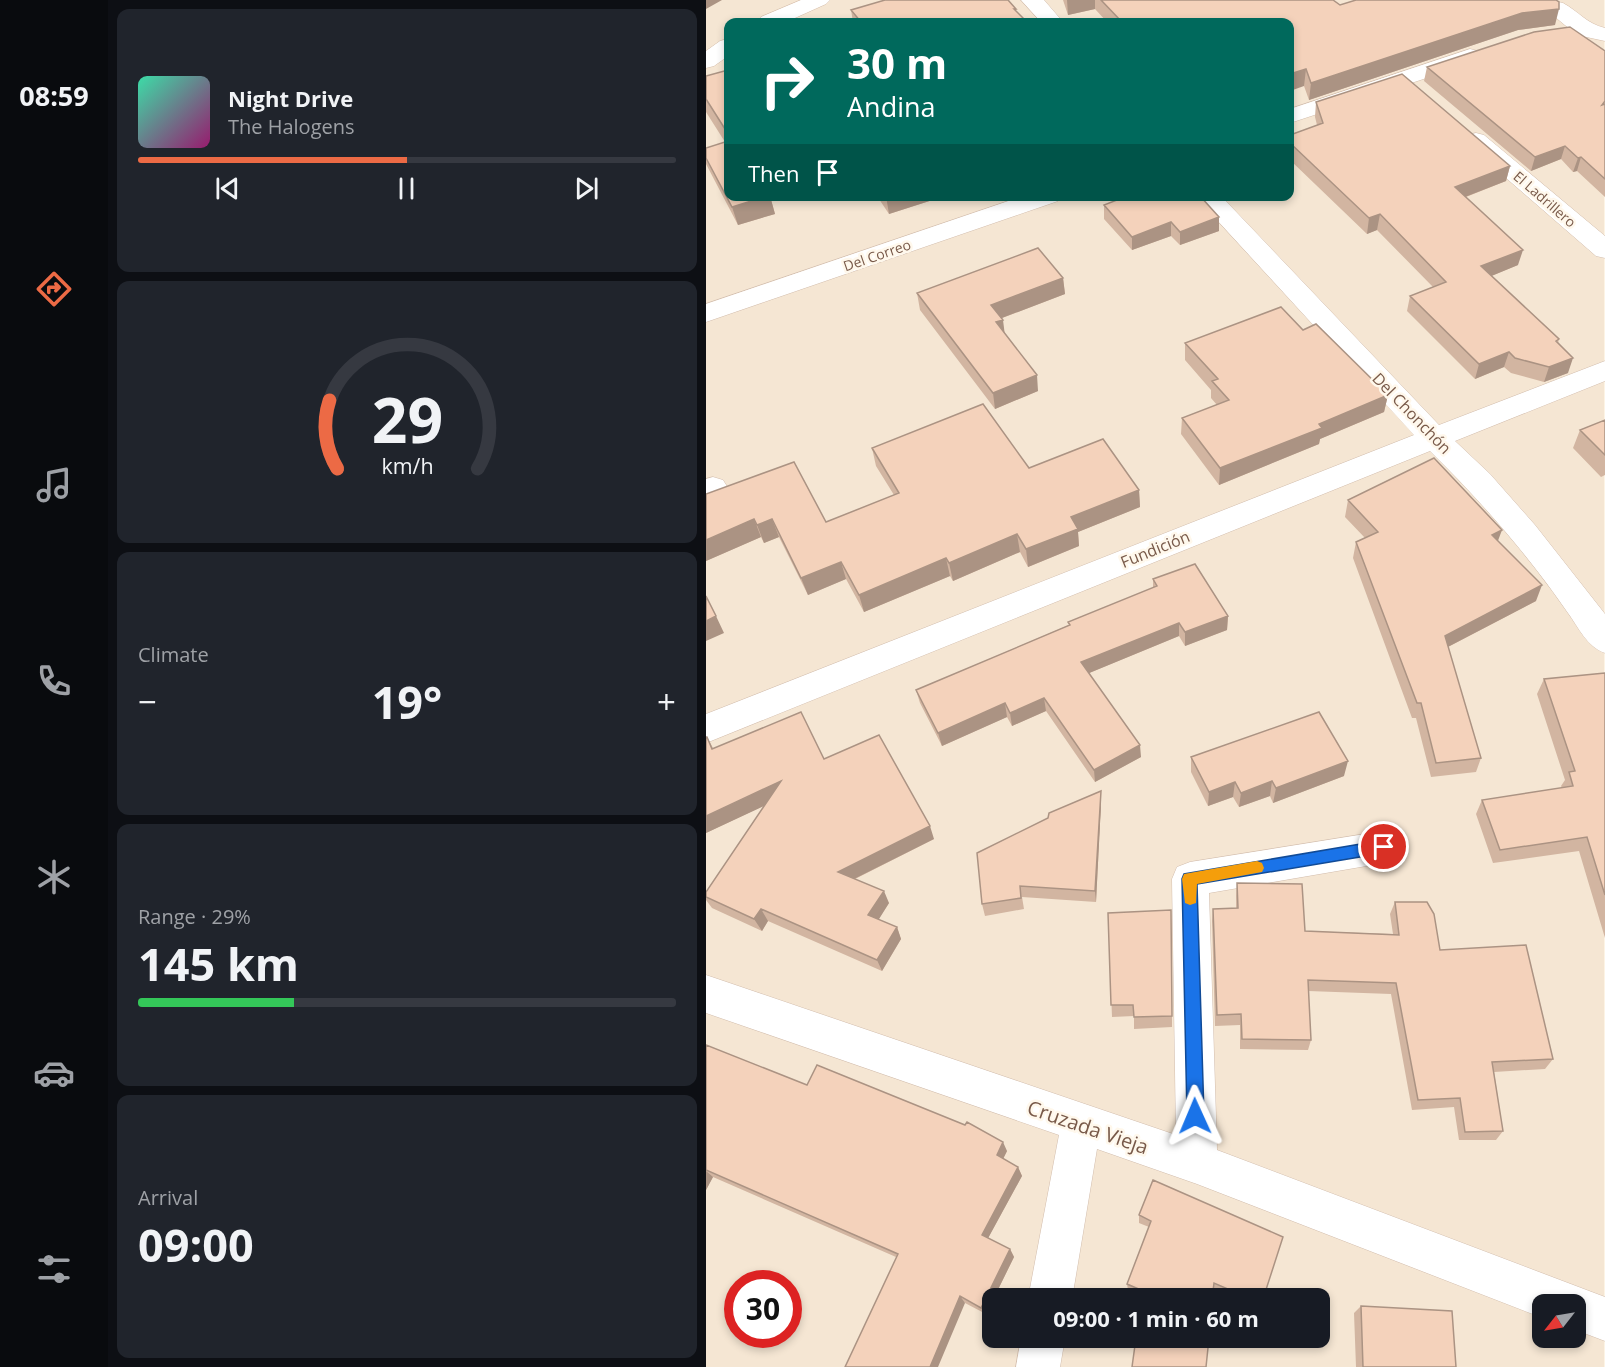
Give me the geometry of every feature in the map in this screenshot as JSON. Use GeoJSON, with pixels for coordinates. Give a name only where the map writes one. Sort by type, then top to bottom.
{"type":"FeatureCollection","features":[{"type":"Feature","properties":{"kind":"street"},"geometry":{"type":"LineString","coordinates":[[778,18],[819,0]]}},
{"type":"Feature","properties":{"kind":"street"},"geometry":{"type":"LineString","coordinates":[[1032,0],[1048,18]]}},
{"type":"Feature","properties":{"kind":"street"},"geometry":{"type":"LineString","coordinates":[[1534,0],[1556,8],[1595,32]]}},
{"type":"Feature","properties":{"kind":"street"},"geometry":{"type":"LineString","coordinates":[[1554,32],[1595,32]]}},
{"type":"Feature","properties":{"kind":"street"},"geometry":{"type":"LineString","coordinates":[[706,61],[724,49]]}},
{"type":"Feature","properties":{"kind":"street"},"geometry":{"type":"LineString","coordinates":[[1294,115],[1490,49]]}},
{"type":"Feature","properties":{"kind":"street"},"geometry":{"type":"LineString","coordinates":[[1404,78],[1422,94]]}},
{"type":"Feature","properties":{"kind":"street","name":"El Ladrillero"},"geometry":{"type":"LineString","coordinates":[[1459,125],[1604,250]]}},
{"type":"Feature","properties":{"kind":"street","name":"Del Correo"},"geometry":{"type":"LineString","coordinates":[[706,313],[1034,201]]}},
{"type":"Feature","properties":{"kind":"street","name":"Del Chonchón"},"geometry":{"type":"LineString","coordinates":[[1212,201],[1434,438],[1480,482],[1568,588],[1604,640]]}},
{"type":"Feature","properties":{"kind":"street","name":"Fundición"},"geometry":{"type":"LineString","coordinates":[[706,729],[1604,370]]}},
{"type":"Feature","properties":{"kind":"street"},"geometry":{"type":"LineString","coordinates":[[1196,1163],[1190,879],[1384,847]]}},
{"type":"Feature","properties":{"kind":"street","name":"Cruzada Vieja"},"geometry":{"type":"LineString","coordinates":[[706,994],[1196,1163],[1538,1294]]}},
{"type":"Feature","properties":{"kind":"street"},"geometry":{"type":"LineString","coordinates":[[1052,1288],[1081,1125]]}},
{"type":"Feature","properties":{"kind":"street"},"geometry":{"type":"LineString","coordinates":[[1586,1312],[1604,1319]]}},
{"type":"Feature","properties":{"kind":"street"},"geometry":{"type":"LineString","coordinates":[[1038,1367],[1041,1348]]}},
{"type":"Feature","properties":{"kind":"shaded area"},"geometry":{"type":"Polygon","coordinates":[[[706,0],[1604,0],[1604,1367],[706,1367],[706,0]]]}},
{"type":"Feature","properties":{"kind":"building"},"geometry":{"type":"Polygon","coordinates":[[[885,0],[1008,0],[1023,18],[858,18],[851,10],[885,0]]]}},
{"type":"Feature","properties":{"kind":"building"},"geometry":{"type":"Polygon","coordinates":[[[1101,0],[1333,0],[1340,5],[1356,0],[1556,0],[1559,2],[1559,9],[1522,13],[1311,83],[1306,69],[1294,73],[1294,18],[1118,18],[1101,0]]]}},
{"type":"Feature","properties":{"kind":"building"},"geometry":{"type":"Polygon","coordinates":[[[1570,27],[1605,51],[1605,101],[1602,105],[1605,104],[1605,179],[1565,146],[1535,157],[1427,67],[1534,32],[1570,27]]]}},
{"type":"Feature","properties":{"kind":"building"},"geometry":{"type":"Polygon","coordinates":[[[724,71],[724,127],[706,99],[706,76],[724,71]]]}},
{"type":"Feature","properties":{"kind":"building"},"geometry":{"type":"Polygon","coordinates":[[[1402,74],[1510,166],[1455,187],[1523,250],[1481,266],[1559,339],[1556,341],[1573,358],[1549,367],[1515,358],[1509,352],[1479,364],[1410,296],[1446,282],[1380,214],[1369,218],[1294,147],[1294,134],[1323,123],[1316,102],[1402,74]]]}},
{"type":"Feature","properties":{"kind":"building"},"geometry":{"type":"Polygon","coordinates":[[[724,142],[724,192],[706,158],[706,148],[724,142]]]}},
{"type":"Feature","properties":{"kind":"building"},"geometry":{"type":"Polygon","coordinates":[[[729,201],[751,201],[732,207],[729,201]]]}},
{"type":"Feature","properties":{"kind":"building"},"geometry":{"type":"Polygon","coordinates":[[[1114,201],[1205,201],[1219,217],[1180,232],[1171,222],[1132,237],[1104,205],[1114,201]]]}},
{"type":"Feature","properties":{"kind":"building"},"geometry":{"type":"Polygon","coordinates":[[[1038,248],[1063,278],[991,305],[1003,320],[996,322],[1037,375],[993,393],[917,293],[1038,248]]]}},
{"type":"Feature","properties":{"kind":"building"},"geometry":{"type":"Polygon","coordinates":[[[1281,307],[1303,330],[1316,324],[1388,395],[1319,424],[1322,428],[1220,468],[1182,418],[1229,400],[1212,381],[1218,379],[1185,343],[1281,307]]]}},
{"type":"Feature","properties":{"kind":"building"},"geometry":{"type":"Polygon","coordinates":[[[983,404],[1029,468],[1103,439],[1139,490],[1071,517],[1078,529],[1026,549],[1017,534],[949,563],[946,558],[859,595],[841,562],[801,578],[772,519],[757,525],[754,519],[706,540],[706,494],[794,462],[826,522],[899,493],[872,448],[983,404]]]}},
{"type":"Feature","properties":{"kind":"building"},"geometry":{"type":"Polygon","coordinates":[[[1605,420],[1605,455],[1580,430],[1605,420]]]}},
{"type":"Feature","properties":{"kind":"building"},"geometry":{"type":"Polygon","coordinates":[[[1434,458],[1502,530],[1492,535],[1542,585],[1445,636],[1481,758],[1436,763],[1421,703],[1417,703],[1356,542],[1378,532],[1348,500],[1434,458]]]}},
{"type":"Feature","properties":{"kind":"building"},"geometry":{"type":"Polygon","coordinates":[[[1195,564],[1228,616],[1185,632],[1179,623],[1081,662],[1140,745],[1094,770],[1044,698],[1010,713],[1005,703],[938,733],[916,690],[1070,625],[1068,622],[1157,586],[1153,579],[1195,564]]]}},
{"type":"Feature","properties":{"kind":"building"},"geometry":{"type":"Polygon","coordinates":[[[706,596],[716,616],[706,621],[706,596]]]}},
{"type":"Feature","properties":{"kind":"building"},"geometry":{"type":"Polygon","coordinates":[[[1605,673],[1605,895],[1587,837],[1500,850],[1482,800],[1573,786],[1569,772],[1575,771],[1544,679],[1605,673]]]}},
{"type":"Feature","properties":{"kind":"building"},"geometry":{"type":"Polygon","coordinates":[[[801,712],[824,759],[879,735],[930,826],[838,872],[884,891],[868,915],[897,927],[877,960],[761,909],[754,919],[706,897],[706,892],[781,781],[706,816],[706,737],[712,749],[801,712]]]}},
{"type":"Feature","properties":{"kind":"building"},"geometry":{"type":"Polygon","coordinates":[[[1319,712],[1348,761],[1276,788],[1272,781],[1241,793],[1235,782],[1209,792],[1191,757],[1319,712]]]}},
{"type":"Feature","properties":{"kind":"building"},"geometry":{"type":"Polygon","coordinates":[[[1101,791],[1095,891],[1020,886],[1021,898],[982,904],[977,853],[1048,818],[1049,813],[1101,791]]]}},
{"type":"Feature","properties":{"kind":"building"},"geometry":{"type":"Polygon","coordinates":[[[1237,883],[1302,884],[1305,931],[1399,935],[1395,902],[1427,902],[1434,914],[1440,950],[1526,945],[1553,1059],[1492,1062],[1503,1131],[1465,1132],[1460,1098],[1418,1100],[1396,983],[1308,980],[1311,1040],[1242,1039],[1241,1014],[1217,1015],[1213,909],[1238,908],[1237,883]]]}},
{"type":"Feature","properties":{"kind":"building"},"geometry":{"type":"Polygon","coordinates":[[[1171,910],[1172,1016],[1134,1017],[1133,1005],[1111,1005],[1108,913],[1171,910]]]}},
{"type":"Feature","properties":{"kind":"building"},"geometry":{"type":"Polygon","coordinates":[[[706,1045],[807,1085],[817,1065],[965,1125],[967,1122],[1003,1142],[997,1155],[1018,1167],[982,1235],[1010,1249],[991,1288],[982,1288],[981,1308],[960,1296],[930,1367],[845,1367],[898,1254],[706,1170],[706,1045]]]}},
{"type":"Feature","properties":{"kind":"building"},"geometry":{"type":"Polygon","coordinates":[[[1153,1180],[1283,1237],[1267,1288],[1226,1288],[1214,1283],[1213,1288],[1136,1288],[1127,1284],[1151,1221],[1139,1215],[1153,1180]]]}},
{"type":"Feature","properties":{"kind":"building"},"geometry":{"type":"Polygon","coordinates":[[[1361,1306],[1452,1311],[1456,1367],[1363,1367],[1361,1306]]]}},
{"type":"Feature","properties":{"kind":"building"},"geometry":{"type":"Polygon","coordinates":[[[1135,1348],[1208,1348],[1206,1367],[1132,1367],[1135,1348]]]}},
{"type":"Feature","properties":{"kind":"slow traffic"},"geometry":{"type":"LineString","coordinates":[[1190,898],[1190,879],[1257,868]]}},
{"type":"Feature","properties":{"kind":"route"},"geometry":{"type":"LineString","coordinates":[[1195,1116],[1190,879],[1384,847]]}}]}
